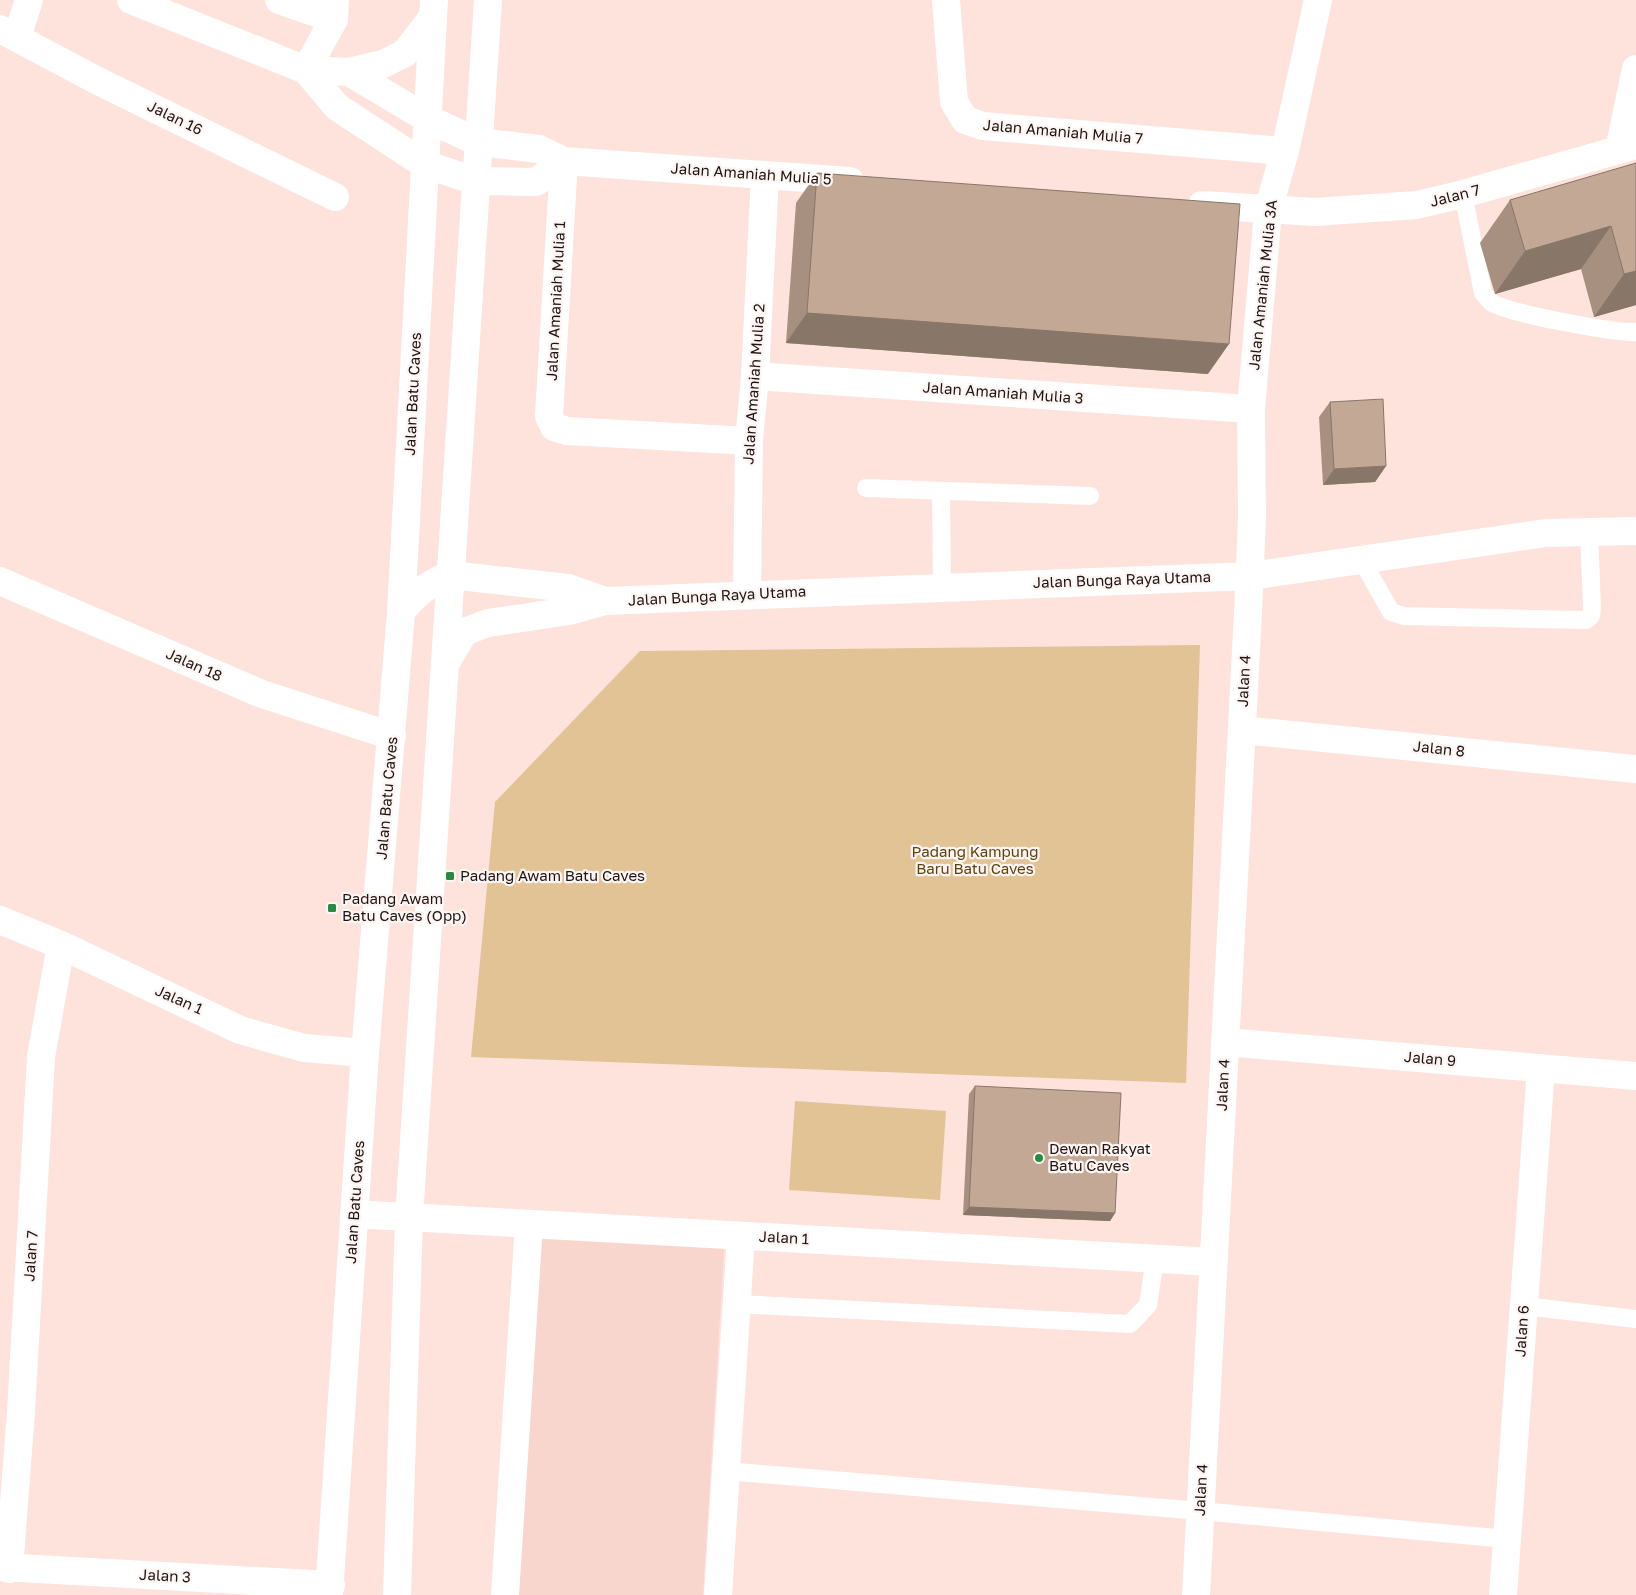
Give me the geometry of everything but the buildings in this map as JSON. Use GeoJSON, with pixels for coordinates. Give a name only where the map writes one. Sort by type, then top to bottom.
{"type":"FeatureCollection","features":[{"type":"Feature","properties":{"kind":"street","name":"Jalan 16"},"geometry":{"type":"LineString","coordinates":[[29,0],[9,33],[98,81],[334,197]]}},
{"type":"Feature","properties":{"kind":"street"},"geometry":{"type":"LineString","coordinates":[[131,0],[306,70],[349,72],[383,64],[405,52],[433,9]]}},
{"type":"Feature","properties":{"kind":"street"},"geometry":{"type":"LineString","coordinates":[[279,0],[334,10],[306,70]]}},
{"type":"Feature","properties":{"kind":"street"},"geometry":{"type":"LineString","coordinates":[[397,1595],[408,1218],[488,0]]}},
{"type":"Feature","properties":{"kind":"street","name":"Jalan Amaniah Mulia 7"},"geometry":{"type":"LineString","coordinates":[[946,0],[954,102],[965,120],[983,126],[1285,151]]}},
{"type":"Feature","properties":{"kind":"street","name":"Jalan Amaniah Mulia 3A"},"geometry":{"type":"LineString","coordinates":[[1250,576],[1252,518],[1251,409],[1268,210],[1285,151],[1318,0]]}},
{"type":"Feature","properties":{"kind":"street","name":"Jalan Batu Caves"},"geometry":{"type":"LineString","coordinates":[[330,1590],[365,1053],[401,612],[433,9]]}},
{"type":"Feature","properties":{"kind":"street"},"geometry":{"type":"LineString","coordinates":[[1627,147],[1636,69]]}},
{"type":"Feature","properties":{"kind":"street"},"geometry":{"type":"LineString","coordinates":[[306,70],[337,107],[424,164],[476,180],[536,182],[564,161]]}},
{"type":"Feature","properties":{"kind":"street","name":"Jalan Amaniah Mulia 5"},"geometry":{"type":"LineString","coordinates":[[349,72],[428,119],[478,142],[539,149],[564,161],[873,182]]}},
{"type":"Feature","properties":{"kind":"street","name":"Jalan 7"},"geometry":{"type":"LineString","coordinates":[[1268,210],[1352,211],[1417,205],[1463,194],[1627,147]]}},
{"type":"Feature","properties":{"kind":"street","name":"Jalan Amaniah Mulia 1"},"geometry":{"type":"LineString","coordinates":[[564,161],[549,416],[554,427],[567,430],[749,441]]}},
{"type":"Feature","properties":{"kind":"street","name":"Jalan Amaniah Mulia 2"},"geometry":{"type":"LineString","coordinates":[[746,594],[749,441],[755,376],[765,175]]}},
{"type":"Feature","properties":{"kind":"street"},"geometry":{"type":"LineString","coordinates":[[1177,204],[1268,210]]}},
{"type":"Feature","properties":{"kind":"street","name":"Jalan Amaniah Mulia 3"},"geometry":{"type":"LineString","coordinates":[[755,376],[1251,409]]}},
{"type":"Feature","properties":{"kind":"street","name":"Jalan Bunga Raya Utama"},"geometry":{"type":"LineString","coordinates":[[445,664],[464,632],[488,622],[569,611],[605,601],[746,594],[1250,576],[1546,533],[1636,531]]}},
{"type":"Feature","properties":{"kind":"street"},"geometry":{"type":"LineString","coordinates":[[401,612],[415,594],[430,583],[450,575]]}},
{"type":"Feature","properties":{"kind":"street","name":"Jalan Bunga Raya Utama"},"geometry":{"type":"LineString","coordinates":[[450,575],[568,588],[605,601]]}},
{"type":"Feature","properties":{"kind":"street","name":"Jalan 4"},"geometry":{"type":"LineString","coordinates":[[1196,1595],[1250,576]]}},
{"type":"Feature","properties":{"kind":"street","name":"Jalan 18"},"geometry":{"type":"LineString","coordinates":[[0,581],[262,694],[392,736]]}},
{"type":"Feature","properties":{"kind":"street","name":"Jalan 8"},"geometry":{"type":"LineString","coordinates":[[1242,730],[1636,769]]}},
{"type":"Feature","properties":{"kind":"street","name":"Jalan 1"},"geometry":{"type":"LineString","coordinates":[[0,920],[61,945],[240,1030],[304,1048],[365,1053]]}},
{"type":"Feature","properties":{"kind":"street","name":"Jalan 7"},"geometry":{"type":"LineString","coordinates":[[4,1568],[21,1412],[40,1057],[61,945]]}},
{"type":"Feature","properties":{"kind":"street","name":"Jalan 9"},"geometry":{"type":"LineString","coordinates":[[1225,1042],[1636,1076]]}},
{"type":"Feature","properties":{"kind":"street","name":"Jalan 6"},"geometry":{"type":"LineString","coordinates":[[1503,1595],[1541,1068]]}},
{"type":"Feature","properties":{"kind":"street","name":"Jalan 1"},"geometry":{"type":"LineString","coordinates":[[354,1214],[1213,1262]]}},
{"type":"Feature","properties":{"kind":"street"},"geometry":{"type":"LineString","coordinates":[[505,1595],[529,1224]]}},
{"type":"Feature","properties":{"kind":"street"},"geometry":{"type":"LineString","coordinates":[[718,1595],[741,1236]]}},
{"type":"Feature","properties":{"kind":"street"},"geometry":{"type":"LineString","coordinates":[[399,1525],[407,1595]]}},
{"type":"Feature","properties":{"kind":"street","name":"Jalan 3"},"geometry":{"type":"LineString","coordinates":[[4,1568],[330,1590]]}},
{"type":"Feature","properties":{"kind":"lane"},"geometry":{"type":"LineString","coordinates":[[1463,194],[1483,293],[1492,302],[1555,320],[1624,332],[1636,332]]}},
{"type":"Feature","properties":{"kind":"lane"},"geometry":{"type":"LineString","coordinates":[[866,488],[1090,496]]}},
{"type":"Feature","properties":{"kind":"lane"},"geometry":{"type":"LineString","coordinates":[[941,490],[942,587]]}},
{"type":"Feature","properties":{"kind":"lane"},"geometry":{"type":"LineString","coordinates":[[1362,559],[1391,612],[1404,616],[1586,620],[1591,616],[1592,608],[1589,532]]}},
{"type":"Feature","properties":{"kind":"lane"},"geometry":{"type":"LineString","coordinates":[[737,1304],[1130,1324],[1148,1305],[1155,1259]]}},
{"type":"Feature","properties":{"kind":"lane"},"geometry":{"type":"LineString","coordinates":[[1524,1306],[1636,1318]]}},
{"type":"Feature","properties":{"kind":"lane"},"geometry":{"type":"LineString","coordinates":[[726,1471],[1507,1539]]}},
{"type":"Feature","properties":{"kind":"shaded area"},"geometry":{"type":"Polygon","coordinates":[[[540,1239],[724,1249],[703,1595],[516,1595],[540,1239]]]}},
{"type":"Feature","properties":{"kind":"green space","name":"Padang Kampung Baru Batu Caves"},"geometry":{"type":"Polygon","coordinates":[[[1200,645],[1186,1083],[471,1057],[495,802],[640,651],[1200,645]]]}},
{"type":"Feature","properties":{"kind":"green space"},"geometry":{"type":"Polygon","coordinates":[[[795,1101],[946,1111],[940,1200],[789,1190],[795,1101]]]}},
{"type":"Feature","properties":{"kind":"place","name":"Padang Awam Batu Caves"},"geometry":{"type":"Point","coordinates":[450,876]}},
{"type":"Feature","properties":{"kind":"place","name":"Padang Awam Batu Caves (Opp)"},"geometry":{"type":"Point","coordinates":[332,908]}},
{"type":"Feature","properties":{"kind":"place","name":"Dewan Rakyat Batu Caves"},"geometry":{"type":"Point","coordinates":[1039,1158]}}]}
